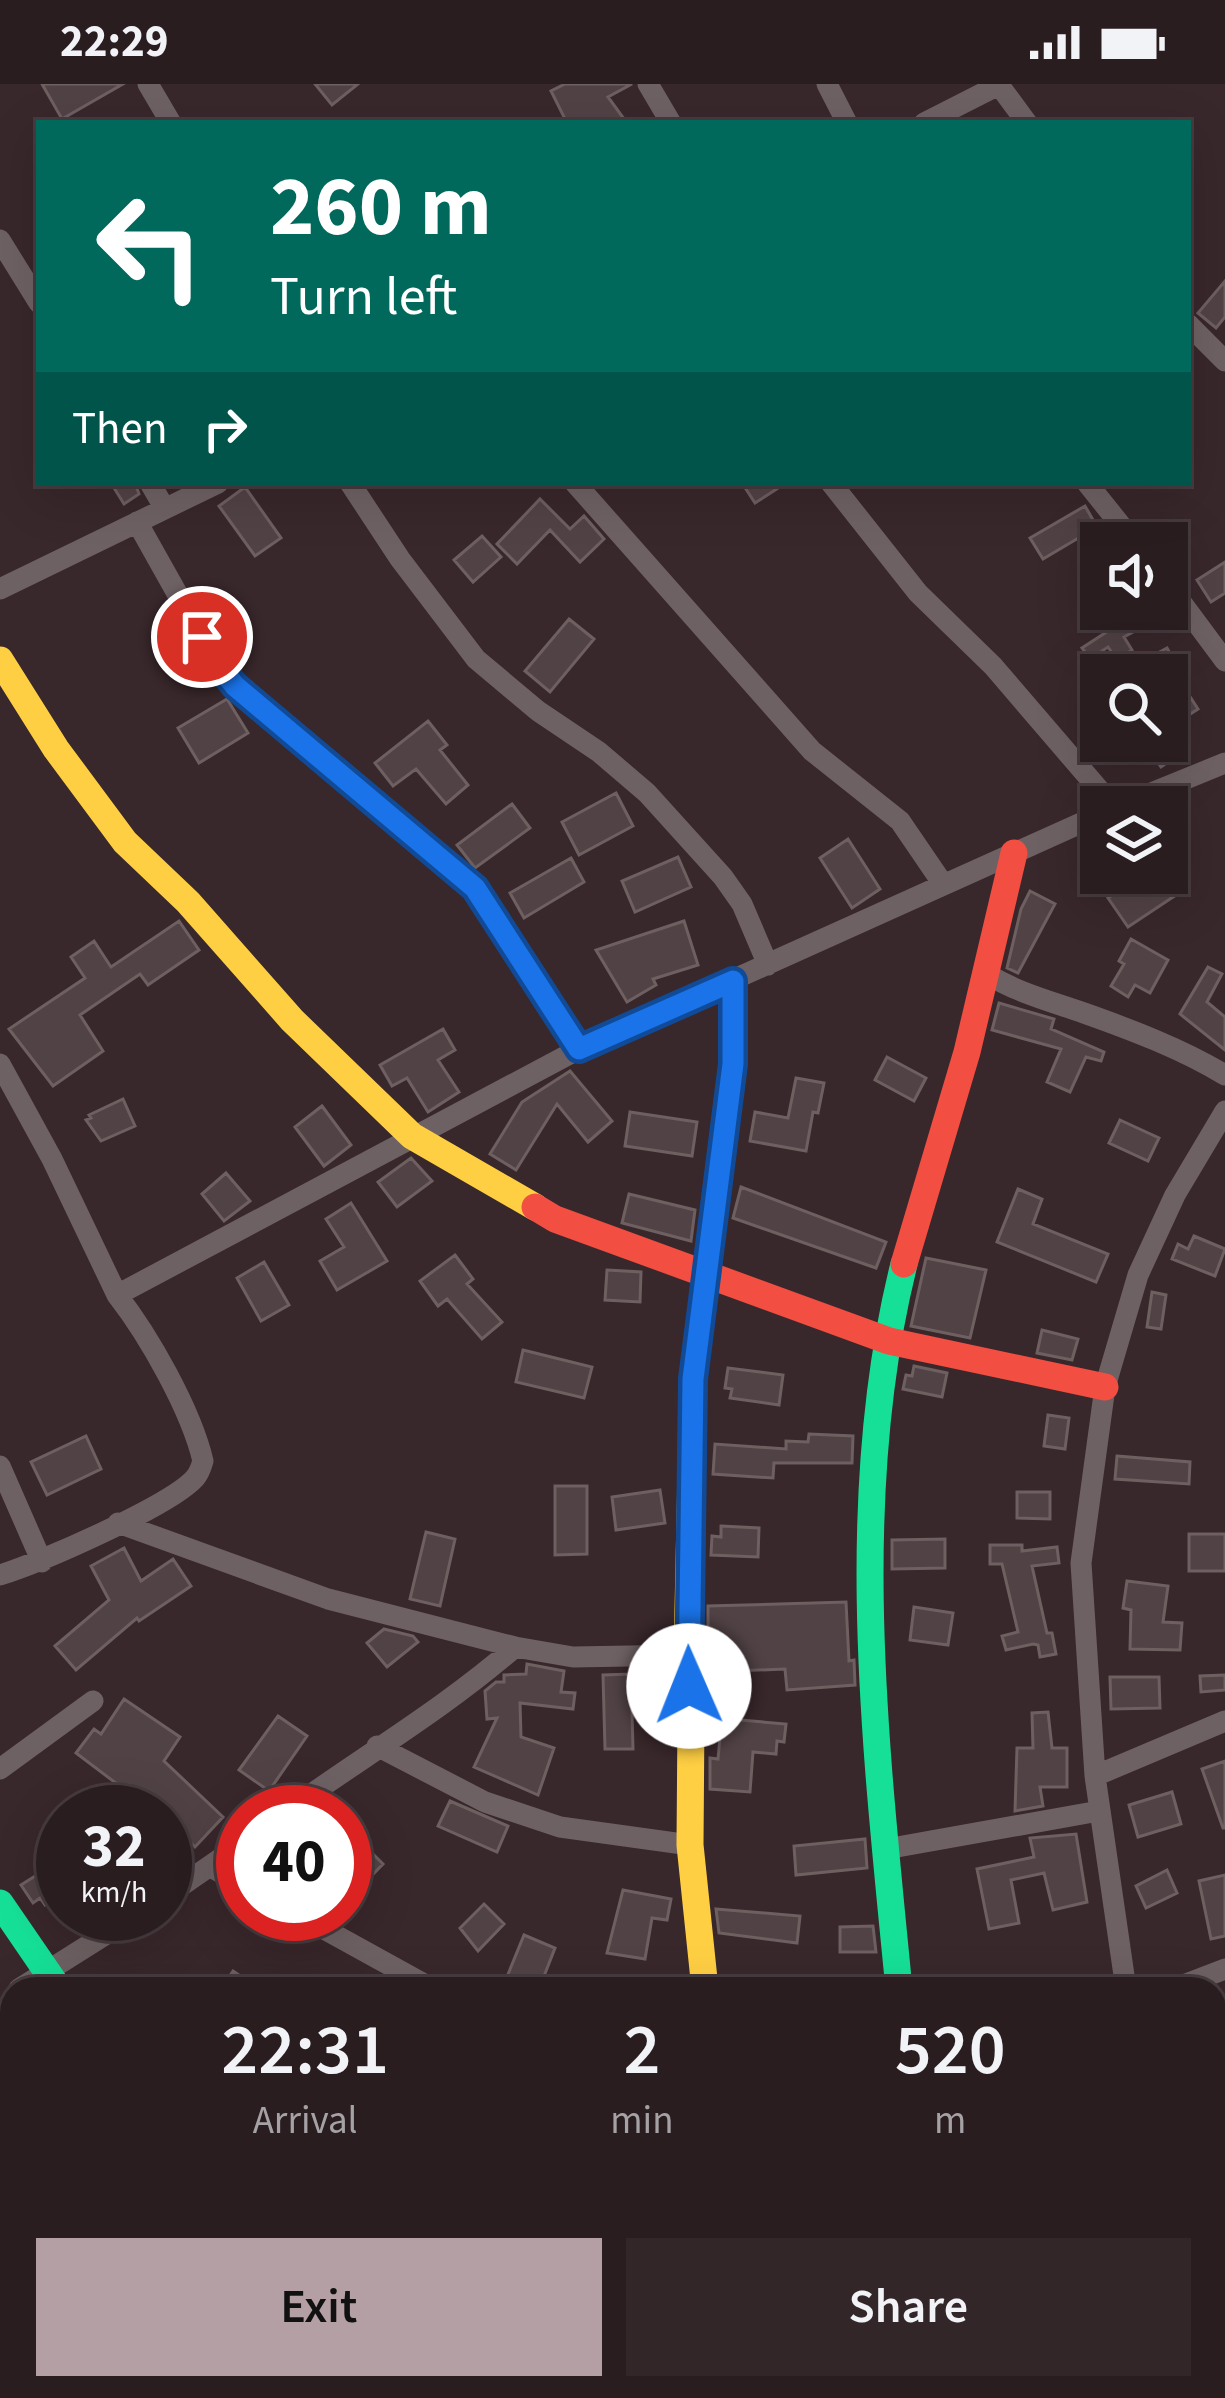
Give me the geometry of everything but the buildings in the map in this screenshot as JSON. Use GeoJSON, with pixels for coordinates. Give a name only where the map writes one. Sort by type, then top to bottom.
{"type":"FeatureCollection","features":[{"type":"Feature","properties":{"kind":"street"},"geometry":{"type":"LineString","coordinates":[[148,84],[169,120]]}},
{"type":"Feature","properties":{"kind":"street"},"geometry":{"type":"LineString","coordinates":[[648,84],[669,120]]}},
{"type":"Feature","properties":{"kind":"street"},"geometry":{"type":"LineString","coordinates":[[827,84],[845,120]]}},
{"type":"Feature","properties":{"kind":"street"},"geometry":{"type":"LineString","coordinates":[[930,120],[1000,84],[1025,120]]}},
{"type":"Feature","properties":{"kind":"street"},"geometry":{"type":"LineString","coordinates":[[0,240],[36,298]]}},
{"type":"Feature","properties":{"kind":"street"},"geometry":{"type":"LineString","coordinates":[[1191,327],[1225,361]]}},
{"type":"Feature","properties":{"kind":"street"},"geometry":{"type":"LineString","coordinates":[[152,486],[165,508]]}},
{"type":"Feature","properties":{"kind":"street"},"geometry":{"type":"LineString","coordinates":[[0,589],[212,486]]}},
{"type":"Feature","properties":{"kind":"street"},"geometry":{"type":"LineString","coordinates":[[352,486],[400,559],[476,658],[647,793],[723,877],[742,904],[768,965]]}},
{"type":"Feature","properties":{"kind":"street"},"geometry":{"type":"LineString","coordinates":[[578,486],[812,751],[900,821],[943,884]]}},
{"type":"Feature","properties":{"kind":"street"},"geometry":{"type":"LineString","coordinates":[[833,486],[918,593],[992,666],[1097,786]]}},
{"type":"Feature","properties":{"kind":"street"},"geometry":{"type":"LineString","coordinates":[[1089,486],[1118,522]]}},
{"type":"Feature","properties":{"kind":"street"},"geometry":{"type":"LineString","coordinates":[[137,522],[215,661],[235,686],[475,888],[579,1049]]}},
{"type":"Feature","properties":{"kind":"street"},"geometry":{"type":"LineString","coordinates":[[1188,611],[1225,661]]}},
{"type":"Feature","properties":{"kind":"street"},"geometry":{"type":"LineString","coordinates":[[0,660],[56,749],[125,842],[188,902],[292,1020],[412,1136],[555,1220],[889,1341],[1105,1387]]}},
{"type":"Feature","properties":{"kind":"street"},"geometry":{"type":"LineString","coordinates":[[1169,786],[1225,764]]}},
{"type":"Feature","properties":{"kind":"street"},"geometry":{"type":"LineString","coordinates":[[117,1295],[579,1049],[1080,824]]}},
{"type":"Feature","properties":{"kind":"street"},"geometry":{"type":"LineString","coordinates":[[898,1977],[872,1651],[870,1541],[889,1341],[901,1271],[948,1118],[1014,854]]}},
{"type":"Feature","properties":{"kind":"street"},"geometry":{"type":"LineString","coordinates":[[986,974],[1017,992],[1158,1042],[1225,1075]]}},
{"type":"Feature","properties":{"kind":"street"},"geometry":{"type":"LineString","coordinates":[[704,1977],[690,1844],[687,1655],[693,1379],[733,1064],[733,981]]}},
{"type":"Feature","properties":{"kind":"street"},"geometry":{"type":"LineString","coordinates":[[0,1064],[117,1295],[174,1392],[203,1460],[194,1480],[42,1562],[0,1575]]}},
{"type":"Feature","properties":{"kind":"street"},"geometry":{"type":"LineString","coordinates":[[1124,1977],[1095,1777],[1081,1564],[1105,1387],[1138,1275],[1175,1195],[1225,1111]]}},
{"type":"Feature","properties":{"kind":"street"},"geometry":{"type":"LineString","coordinates":[[0,1466],[42,1562]]}},
{"type":"Feature","properties":{"kind":"street"},"geometry":{"type":"LineString","coordinates":[[118,1523],[328,1599],[514,1647],[573,1657],[687,1655]]}},
{"type":"Feature","properties":{"kind":"street"},"geometry":{"type":"LineString","coordinates":[[323,1785],[455,1697],[514,1647]]}},
{"type":"Feature","properties":{"kind":"street"},"geometry":{"type":"LineString","coordinates":[[0,1769],[93,1701]]}},
{"type":"Feature","properties":{"kind":"street"},"geometry":{"type":"LineString","coordinates":[[1095,1777],[1225,1721]]}},
{"type":"Feature","properties":{"kind":"street"},"geometry":{"type":"LineString","coordinates":[[377,1746],[485,1802],[560,1827],[690,1844]]}},
{"type":"Feature","properties":{"kind":"street"},"geometry":{"type":"LineString","coordinates":[[886,1850],[1099,1811]]}},
{"type":"Feature","properties":{"kind":"street"},"geometry":{"type":"LineString","coordinates":[[192,1879],[216,1863]]}},
{"type":"Feature","properties":{"kind":"street"},"geometry":{"type":"LineString","coordinates":[[211,1867],[216,1870]]}},
{"type":"Feature","properties":{"kind":"street"},"geometry":{"type":"LineString","coordinates":[[0,1903],[50,1977]]}},
{"type":"Feature","properties":{"kind":"street"},"geometry":{"type":"LineString","coordinates":[[58,1977],[104,1941]]}},
{"type":"Feature","properties":{"kind":"street"},"geometry":{"type":"LineString","coordinates":[[346,1941],[411,1977]]}},
{"type":"Feature","properties":{"kind":"traffic: fast"},"geometry":{"type":"LineString","coordinates":[[898,1977],[875,1717],[870,1534],[886,1353],[904,1264]]}},
{"type":"Feature","properties":{"kind":"traffic: fast"},"geometry":{"type":"LineString","coordinates":[[0,1903],[51,1977]]}},
{"type":"Feature","properties":{"kind":"traffic: slow"},"geometry":{"type":"LineString","coordinates":[[0,660],[56,749],[125,842],[188,902],[292,1020],[412,1136],[535,1207]]}},
{"type":"Feature","properties":{"kind":"traffic: slow"},"geometry":{"type":"LineString","coordinates":[[704,1977],[690,1845],[687,1655],[693,1379],[733,1064],[733,981]]}},
{"type":"Feature","properties":{"kind":"traffic: jam"},"geometry":{"type":"LineString","coordinates":[[904,1264],[967,1052],[1014,853]]}},
{"type":"Feature","properties":{"kind":"traffic: jam"},"geometry":{"type":"LineString","coordinates":[[535,1207],[555,1219],[889,1341],[1105,1387]]}},
{"type":"Feature","properties":{"kind":"route"},"geometry":{"type":"LineString","coordinates":[[202,637],[235,686],[475,888],[579,1049],[733,981],[733,1064],[693,1379],[689,1686]]}}]}
